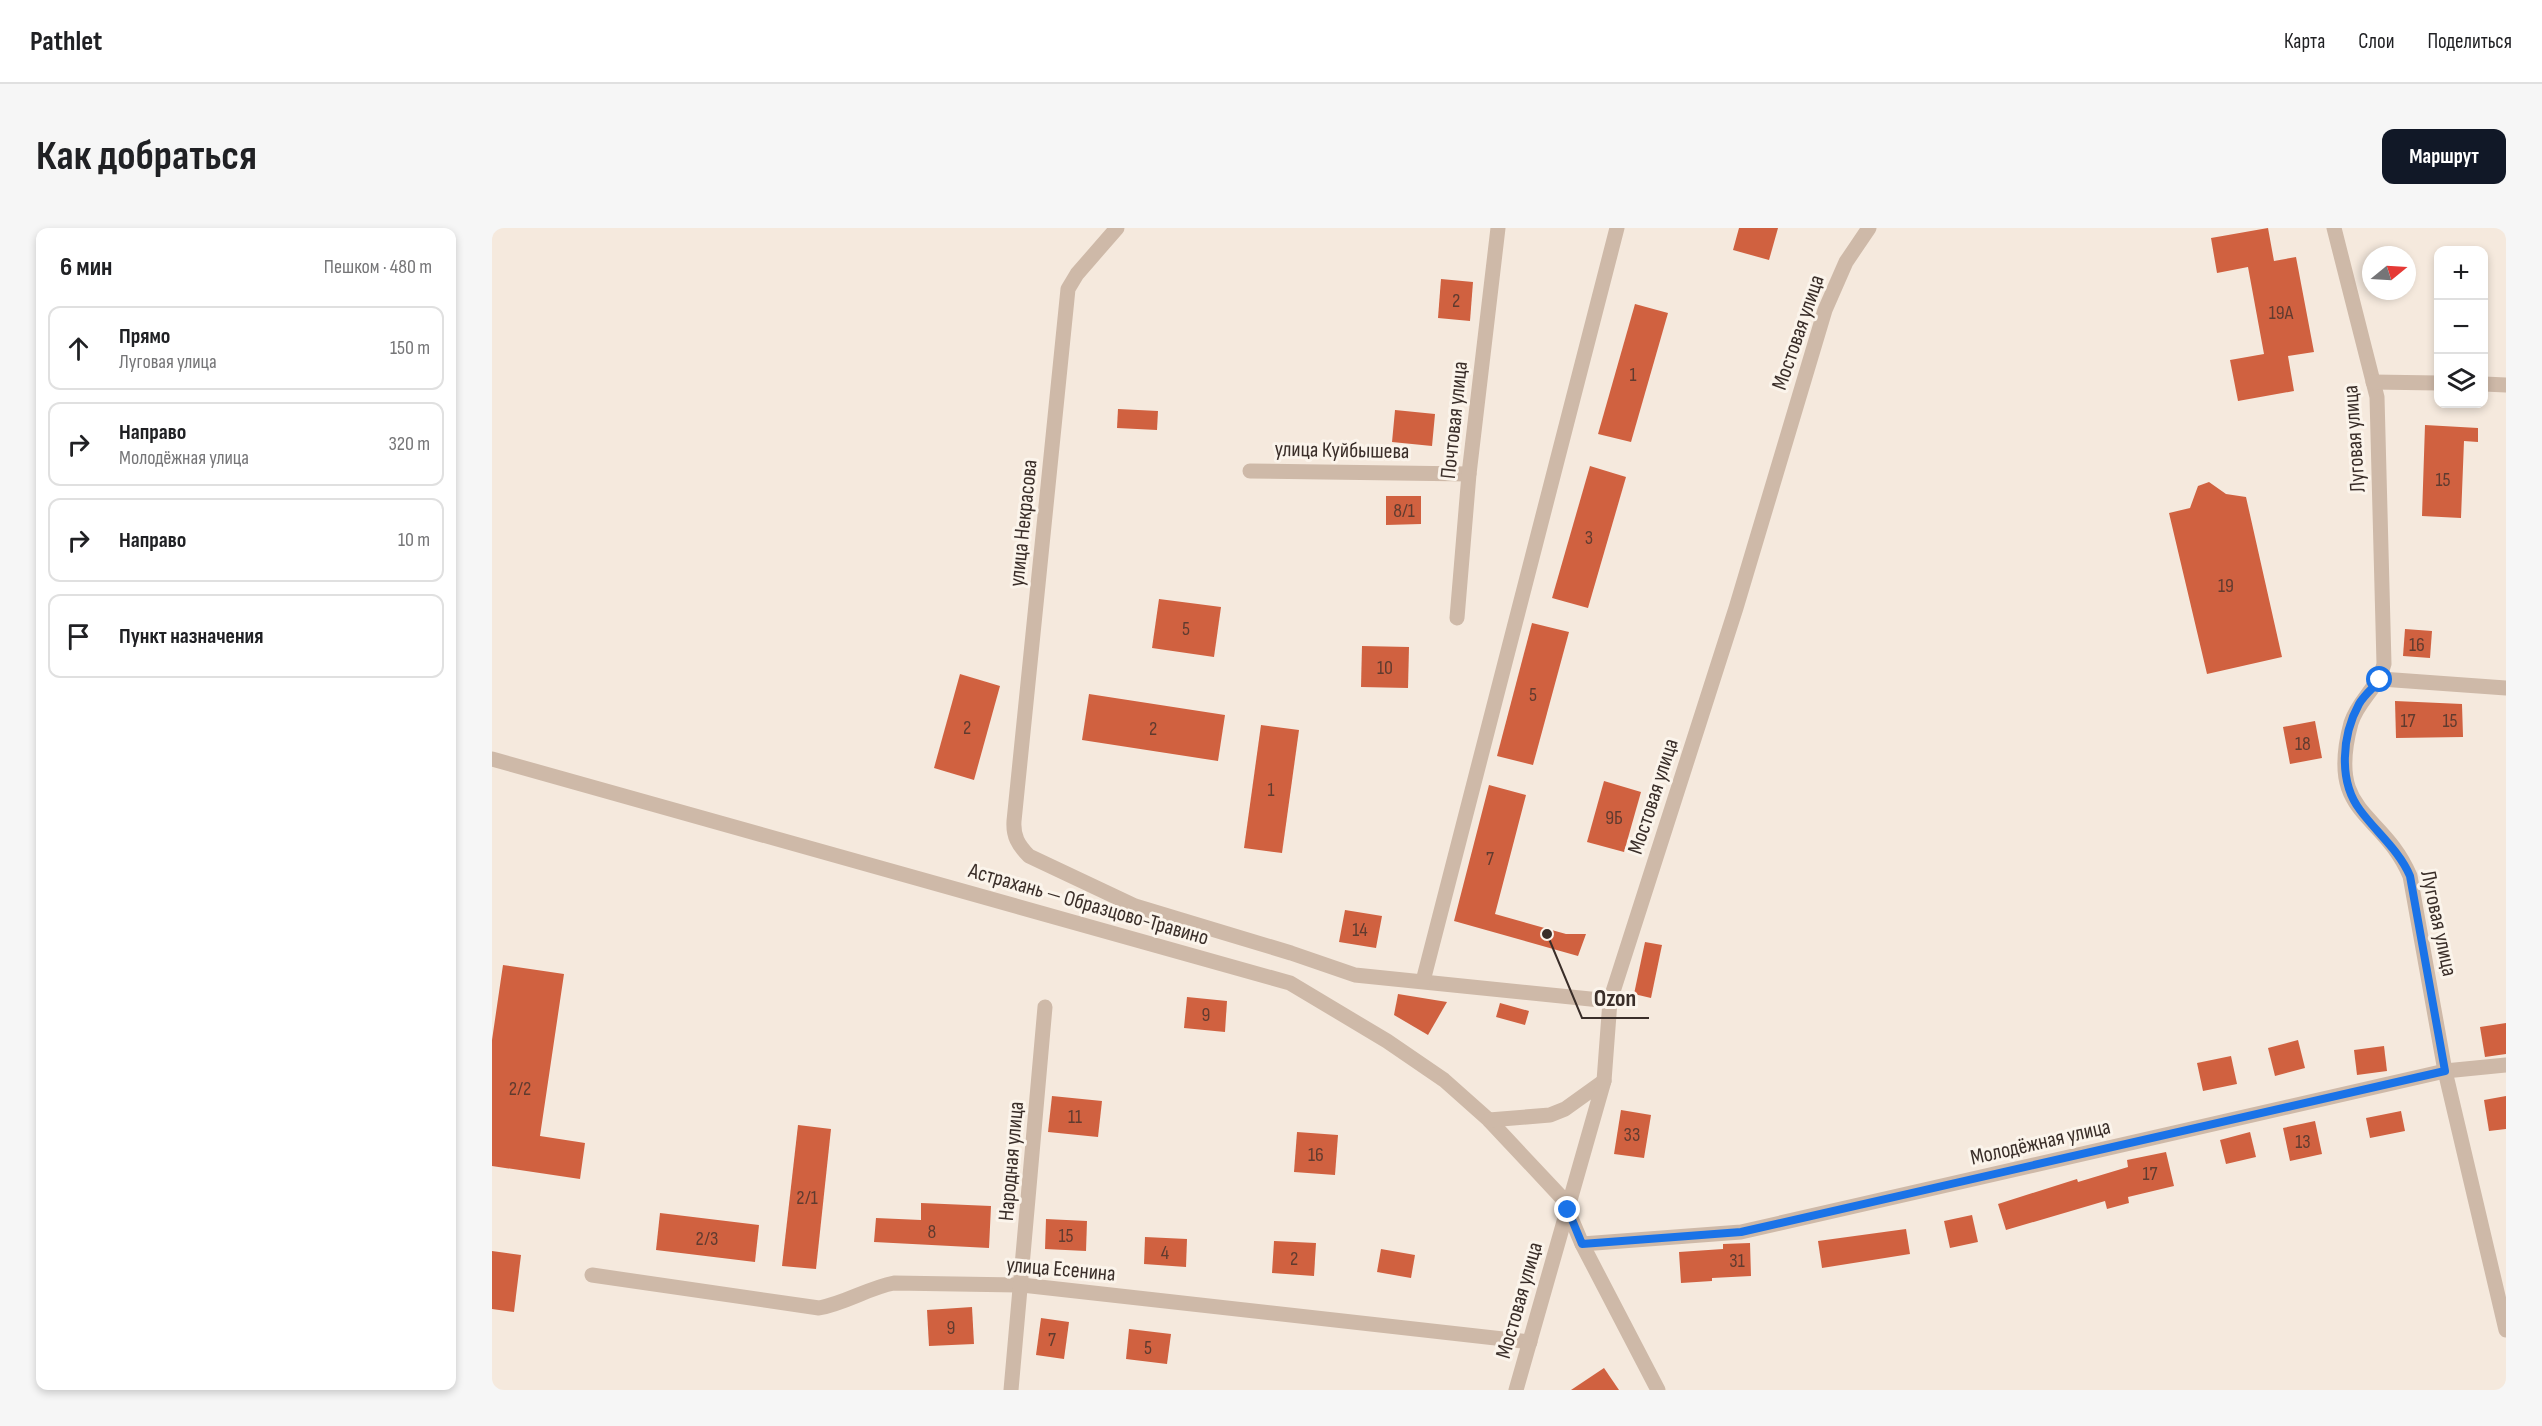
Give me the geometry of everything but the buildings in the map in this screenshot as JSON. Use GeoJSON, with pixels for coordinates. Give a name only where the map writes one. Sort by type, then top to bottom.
{"type":"FeatureCollection","features":[{"type":"Feature","properties":{"kind":"street","name":"улица Некрасова"},"geometry":{"type":"LineString","coordinates":[[1117,228],[1077,274],[1068,290],[1014,821],[1016,839],[1029,856],[1135,906],[1291,953],[1355,975],[1423,981]]}},
{"type":"Feature","properties":{"kind":"street","name":"Почтовая улица"},"geometry":{"type":"LineString","coordinates":[[1457,618],[1469,474],[1498,228]]}},
{"type":"Feature","properties":{"kind":"street"},"geometry":{"type":"LineString","coordinates":[[1610,1001],[1423,981],[1617,228]]}},
{"type":"Feature","properties":{"kind":"street","name":"Мостовая улица"},"geometry":{"type":"LineString","coordinates":[[1516,1390],[1604,1082],[1610,1001],[1736,608],[1825,310],[1846,262],[1869,228]]}},
{"type":"Feature","properties":{"kind":"street","name":"Луговая улица"},"geometry":{"type":"LineString","coordinates":[[2334,228],[2377,397],[2384,664],[2380,680],[2360,702],[2352,721],[2344,766],[2358,808],[2404,862],[2410,876],[2445,1071],[2506,1330]]}},
{"type":"Feature","properties":{"kind":"street"},"geometry":{"type":"LineString","coordinates":[[2373,382],[2434,383]]}},
{"type":"Feature","properties":{"kind":"street"},"geometry":{"type":"LineString","coordinates":[[2488,384],[2506,385]]}},
{"type":"Feature","properties":{"kind":"street","name":"улица Куйбышева"},"geometry":{"type":"LineString","coordinates":[[1250,471],[1469,474]]}},
{"type":"Feature","properties":{"kind":"street"},"geometry":{"type":"LineString","coordinates":[[2380,680],[2506,688]]}},
{"type":"Feature","properties":{"kind":"street","name":"Астрахань — Образцово-Травино"},"geometry":{"type":"LineString","coordinates":[[492,759],[1290,983],[1387,1041],[1444,1080],[1489,1120],[1563,1199],[1582,1244],[1658,1390]]}},
{"type":"Feature","properties":{"kind":"street","name":"Народная улица"},"geometry":{"type":"LineString","coordinates":[[1011,1390],[1045,1007]]}},
{"type":"Feature","properties":{"kind":"street","name":"Молодёжная улица"},"geometry":{"type":"LineString","coordinates":[[1582,1244],[1741,1232],[2445,1071],[2506,1065]]}},
{"type":"Feature","properties":{"kind":"street"},"geometry":{"type":"LineString","coordinates":[[1489,1120],[1550,1116],[1565,1109],[1604,1082]]}},
{"type":"Feature","properties":{"kind":"street","name":"улица Есенина"},"geometry":{"type":"LineString","coordinates":[[592,1275],[819,1308],[837,1304],[874,1287],[894,1283],[1022,1285],[1530,1342]]}},
{"type":"Feature","properties":{"kind":"place","name":"Ozon"},"geometry":{"type":"Point","coordinates":[1547,934]}},
{"type":"Feature","properties":{"kind":"route"},"geometry":{"type":"LineString","coordinates":[[1568,1210],[1582,1244],[1741,1232],[2445,1071],[2410,876],[2404,862],[2358,808],[2349,790],[2344,766],[2352,721],[2360,702],[2380,680]]}}]}
